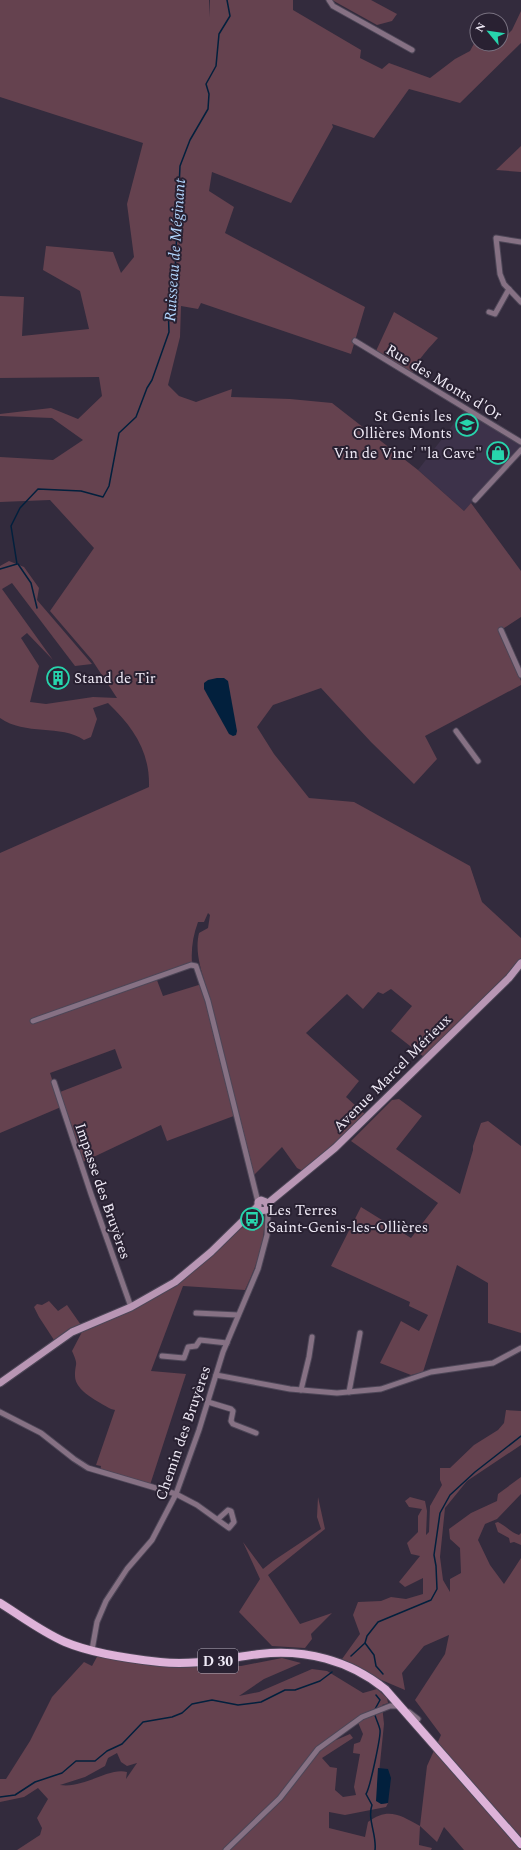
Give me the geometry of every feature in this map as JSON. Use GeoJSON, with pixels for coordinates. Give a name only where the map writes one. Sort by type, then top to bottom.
{"type":"FeatureCollection","features":[{"type":"Feature","properties":{"kind":"main road","name":"Avenue Marcel Mérieux"},"geometry":{"type":"LineString","coordinates":[[0,1383],[72,1332],[132,1307],[176,1282],[211,1252],[246,1218],[276,1195],[295,1183],[335,1148],[509,978],[521,964]]}},
{"type":"Feature","properties":{"kind":"main road","name":"D 30"},"geometry":{"type":"LineString","coordinates":[[0,1603],[64,1641],[92,1650],[161,1662],[218,1661],[258,1654],[296,1653],[317,1656],[338,1663],[359,1672],[382,1687],[391,1690],[418,1719],[440,1750]]}},
{"type":"Feature","properties":{"kind":"main road","name":"D 30"},"geometry":{"type":"LineString","coordinates":[[382,1687],[392,1703],[401,1706],[521,1844]]}},
{"type":"Feature","properties":{"kind":"street"},"geometry":{"type":"LineString","coordinates":[[329,0],[333,6],[412,50]]}},
{"type":"Feature","properties":{"kind":"street"},"geometry":{"type":"LineString","coordinates":[[521,242],[496,238],[500,274],[504,284],[521,302]]}},
{"type":"Feature","properties":{"kind":"street"},"geometry":{"type":"LineString","coordinates":[[489,312],[495,314],[509,289]]}},
{"type":"Feature","properties":{"kind":"street","name":"Rue des Monts d'Or"},"geometry":{"type":"LineString","coordinates":[[355,341],[521,442]]}},
{"type":"Feature","properties":{"kind":"street"},"geometry":{"type":"LineString","coordinates":[[475,500],[521,450]]}},
{"type":"Feature","properties":{"kind":"street"},"geometry":{"type":"LineString","coordinates":[[501,630],[521,675]]}},
{"type":"Feature","properties":{"kind":"street"},"geometry":{"type":"LineString","coordinates":[[456,731],[478,761]]}},
{"type":"Feature","properties":{"kind":"street","name":"Chemin des Bruyères"},"geometry":{"type":"LineString","coordinates":[[33,1020],[191,965],[196,966],[208,1002],[262,1206],[268,1222],[265,1246],[258,1269],[227,1342],[176,1494],[152,1540],[112,1590],[100,1612],[92,1650]]}},
{"type":"Feature","properties":{"kind":"street","name":"Impasse des Bruyères"},"geometry":{"type":"LineString","coordinates":[[54,1082],[91,1194],[132,1307]]}},
{"type":"Feature","properties":{"kind":"street"},"geometry":{"type":"LineString","coordinates":[[196,1313],[238,1315]]}},
{"type":"Feature","properties":{"kind":"street"},"geometry":{"type":"LineString","coordinates":[[349,1392],[360,1334]]}},
{"type":"Feature","properties":{"kind":"street"},"geometry":{"type":"LineString","coordinates":[[301,1390],[310,1357],[312,1337]]}},
{"type":"Feature","properties":{"kind":"street"},"geometry":{"type":"LineString","coordinates":[[162,1356],[184,1358],[188,1347],[196,1346],[200,1340],[227,1342]]}},
{"type":"Feature","properties":{"kind":"street"},"geometry":{"type":"LineString","coordinates":[[216,1375],[301,1390],[337,1393],[349,1392],[381,1389],[431,1372],[493,1363],[521,1348]]}},
{"type":"Feature","properties":{"kind":"street"},"geometry":{"type":"LineString","coordinates":[[208,1402],[231,1409],[233,1411],[231,1421],[233,1424],[256,1433]]}},
{"type":"Feature","properties":{"kind":"street"},"geometry":{"type":"LineString","coordinates":[[0,1412],[40,1433],[88,1468],[176,1494],[218,1519]]}},
{"type":"Feature","properties":{"kind":"street"},"geometry":{"type":"LineString","coordinates":[[226,1850],[280,1798],[318,1749],[362,1716],[382,1710],[392,1703],[400,1702],[418,1719]]}},
{"type":"Feature","properties":{"kind":"shaded area"},"geometry":{"type":"Polygon","coordinates":[[[0,0],[209,0],[210,17],[210,0],[293,0],[293,10],[361,50],[360,58],[382,69],[389,63],[430,78],[455,59],[469,52],[509,52],[509,33],[521,11],[521,43],[460,103],[409,89],[374,138],[332,124],[333,127],[291,203],[212,172],[209,191],[234,207],[225,233],[365,307],[351,354],[201,303],[198,309],[181,306],[180,337],[168,385],[179,396],[196,402],[232,389],[231,397],[290,399],[332,403],[418,470],[464,511],[471,503],[521,571],[521,617],[501,630],[521,681],[521,685],[425,736],[437,759],[414,784],[371,742],[321,688],[273,705],[257,727],[274,754],[309,798],[354,802],[470,866],[482,902],[521,938],[521,958],[501,981],[424,1057],[391,1031],[412,1006],[391,989],[383,994],[378,992],[363,1009],[347,994],[306,1033],[359,1081],[346,1097],[366,1115],[303,1171],[297,1168],[282,1147],[254,1175],[239,1114],[167,1141],[161,1125],[83,1162],[60,1092],[122,1068],[115,1049],[50,1073],[61,1107],[0,1133],[0,853],[149,787],[149,774],[147,762],[138,740],[125,721],[108,703],[93,708],[97,719],[91,737],[84,740],[65,732],[20,727],[0,718],[0,566],[9,561],[24,567],[39,588],[37,600],[92,664],[75,666],[12,583],[2,589],[53,660],[27,633],[21,638],[39,666],[30,702],[46,704],[93,697],[117,698],[92,660],[50,611],[94,548],[50,500],[0,502],[0,457],[53,460],[83,440],[52,418],[0,416],[0,414],[51,408],[78,419],[102,396],[99,377],[0,378],[0,296],[24,297],[22,336],[89,329],[80,291],[43,270],[46,246],[113,252],[121,273],[134,257],[127,204],[143,143],[0,97],[0,0]],[[208,913],[204,922],[198,922],[193,942],[192,963],[155,975],[163,996],[205,983],[201,971],[198,939],[199,933],[208,928],[210,915],[208,913]]]}},
{"type":"Feature","properties":{"kind":"shaded area"},"geometry":{"type":"Polygon","coordinates":[[[332,0],[371,0],[397,14],[392,21],[377,25],[332,0]]]}},
{"type":"Feature","properties":{"kind":"shaded area"},"geometry":{"type":"Polygon","coordinates":[[[521,146],[521,172],[496,170],[521,146]]]}},
{"type":"Feature","properties":{"kind":"shaded area"},"geometry":{"type":"Polygon","coordinates":[[[394,312],[438,338],[418,362],[412,377],[376,351],[394,312]]]}},
{"type":"Feature","properties":{"kind":"shaded area"},"geometry":{"type":"Polygon","coordinates":[[[465,409],[521,441],[521,450],[464,511],[418,470],[465,409]]]}},
{"type":"Feature","properties":{"kind":"shaded area"},"geometry":{"type":"Polygon","coordinates":[[[399,1099],[422,1116],[396,1149],[460,1194],[481,1123],[488,1121],[521,1146],[521,1333],[488,1323],[488,1283],[457,1265],[423,1372],[411,1375],[380,1363],[401,1321],[419,1331],[428,1315],[409,1306],[410,1302],[331,1266],[361,1207],[411,1238],[438,1203],[351,1141],[392,1100],[399,1099]]]}},
{"type":"Feature","properties":{"kind":"shaded area"},"geometry":{"type":"Polygon","coordinates":[[[259,1215],[264,1216],[262,1245],[245,1290],[183,1286],[151,1371],[186,1374],[150,1485],[100,1471],[101,1466],[96,1465],[115,1410],[88,1396],[76,1381],[76,1362],[72,1351],[83,1330],[155,1297],[193,1272],[230,1237],[259,1215]]]}},
{"type":"Feature","properties":{"kind":"shaded area"},"geometry":{"type":"Polygon","coordinates":[[[49,1301],[58,1311],[67,1305],[81,1325],[70,1328],[54,1340],[34,1307],[37,1304],[42,1305],[49,1301]]]}},
{"type":"Feature","properties":{"kind":"shaded area"},"geometry":{"type":"Polygon","coordinates":[[[506,1410],[521,1411],[521,1445],[467,1481],[445,1508],[440,1557],[443,1580],[450,1592],[450,1579],[461,1573],[460,1548],[450,1539],[449,1529],[471,1513],[497,1501],[498,1494],[521,1477],[521,1494],[497,1519],[485,1524],[478,1540],[490,1565],[504,1584],[521,1558],[521,1850],[464,1850],[444,1827],[437,1842],[420,1826],[427,1766],[441,1735],[415,1700],[445,1654],[449,1635],[424,1646],[402,1673],[405,1690],[372,1676],[342,1659],[360,1634],[353,1615],[358,1602],[381,1601],[391,1597],[406,1599],[423,1594],[423,1578],[405,1587],[399,1582],[420,1556],[411,1554],[407,1543],[418,1532],[418,1516],[422,1509],[409,1507],[405,1501],[410,1497],[425,1501],[427,1511],[426,1535],[429,1532],[430,1506],[442,1485],[440,1480],[440,1468],[450,1468],[474,1445],[498,1430],[504,1423],[506,1410]]]}},
{"type":"Feature","properties":{"kind":"shaded area"},"geometry":{"type":"Polygon","coordinates":[[[318,1497],[325,1529],[268,1575],[300,1624],[332,1613],[311,1634],[312,1639],[305,1648],[272,1646],[239,1612],[260,1579],[243,1542],[263,1569],[321,1529],[317,1517],[318,1497]]]}},
{"type":"Feature","properties":{"kind":"shaded area"},"geometry":{"type":"Polygon","coordinates":[[[498,1522],[516,1534],[519,1535],[521,1533],[521,1545],[514,1542],[510,1543],[509,1538],[498,1532],[495,1523],[498,1522]]]}},
{"type":"Feature","properties":{"kind":"shaded area"},"geometry":{"type":"Polygon","coordinates":[[[98,1655],[163,1666],[241,1666],[282,1658],[301,1663],[264,1679],[239,1696],[259,1692],[312,1669],[327,1671],[363,1693],[377,1689],[387,1698],[388,1703],[382,1705],[384,1724],[378,1783],[381,1804],[388,1803],[386,1807],[345,1815],[329,1812],[329,1828],[365,1837],[368,1822],[375,1817],[394,1814],[420,1826],[419,1845],[432,1848],[431,1850],[17,1850],[40,1835],[42,1828],[37,1818],[48,1799],[38,1788],[24,1797],[0,1802],[0,1779],[6,1779],[30,1741],[52,1697],[84,1662],[92,1666],[98,1655]],[[356,1718],[335,1734],[336,1740],[350,1734],[353,1738],[322,1758],[330,1767],[337,1768],[335,1790],[343,1797],[356,1795],[354,1787],[360,1754],[353,1753],[354,1744],[360,1742],[363,1734],[356,1718]],[[117,1753],[108,1758],[105,1766],[85,1777],[60,1785],[78,1784],[112,1772],[120,1771],[127,1772],[126,1779],[137,1763],[127,1766],[121,1762],[117,1753]]]}},
{"type":"Feature","properties":{"kind":"water"},"geometry":{"type":"Polygon","coordinates":[[[224,678],[228,681],[237,731],[236,735],[233,736],[229,734],[204,689],[204,683],[208,680],[224,678]]]}},
{"type":"Feature","properties":{"kind":"water"},"geometry":{"type":"Polygon","coordinates":[[[378,1768],[388,1769],[391,1778],[388,1803],[381,1804],[376,1801],[378,1768]]]}},
{"type":"Feature","properties":{"kind":"waterway","name":"Ruisseau de Méginant"},"geometry":{"type":"LineString","coordinates":[[0,569],[17,564],[11,526],[20,508],[38,489],[81,491],[103,497],[109,486],[119,433],[136,417],[147,388],[152,380],[169,332],[168,305],[174,293],[180,166],[190,140],[208,109],[209,94],[206,84],[216,66],[219,34],[230,16],[227,0]]}},
{"type":"Feature","properties":{"kind":"waterway"},"geometry":{"type":"LineString","coordinates":[[18,564],[31,583],[37,608]]}},
{"type":"Feature","properties":{"kind":"waterway"},"geometry":{"type":"LineString","coordinates":[[351,1656],[365,1643],[367,1636],[378,1622],[431,1600],[437,1589],[434,1555],[440,1513],[450,1495],[475,1472],[521,1436]]}},
{"type":"Feature","properties":{"kind":"waterway"},"geometry":{"type":"LineString","coordinates":[[365,1643],[374,1655],[376,1666],[383,1674]]}},
{"type":"Feature","properties":{"kind":"waterway"},"geometry":{"type":"LineString","coordinates":[[0,1797],[15,1795],[35,1782],[62,1773],[76,1761],[95,1761],[107,1751],[122,1744],[143,1722],[172,1717],[182,1713],[192,1704],[212,1700],[238,1705],[261,1702],[285,1690],[295,1690],[320,1681],[332,1672]]}},
{"type":"Feature","properties":{"kind":"waterway"},"geometry":{"type":"LineString","coordinates":[[375,1850],[375,1839],[371,1821],[372,1805],[366,1794],[380,1734],[374,1711],[380,1700],[376,1695]]}},
{"type":"Feature","properties":{"kind":"place","name":"St Genis les Ollières Monts"},"geometry":{"type":"Point","coordinates":[467,425]}},
{"type":"Feature","properties":{"kind":"place","name":"Vin de Vinc' \"la Cave\""},"geometry":{"type":"Point","coordinates":[498,453]}},
{"type":"Feature","properties":{"kind":"place","name":"Stand de Tir"},"geometry":{"type":"Point","coordinates":[58,678]}},
{"type":"Feature","properties":{"kind":"place","name":"Les Terres Saint-Genis-les-Ollières"},"geometry":{"type":"Point","coordinates":[252,1219]}}]}
